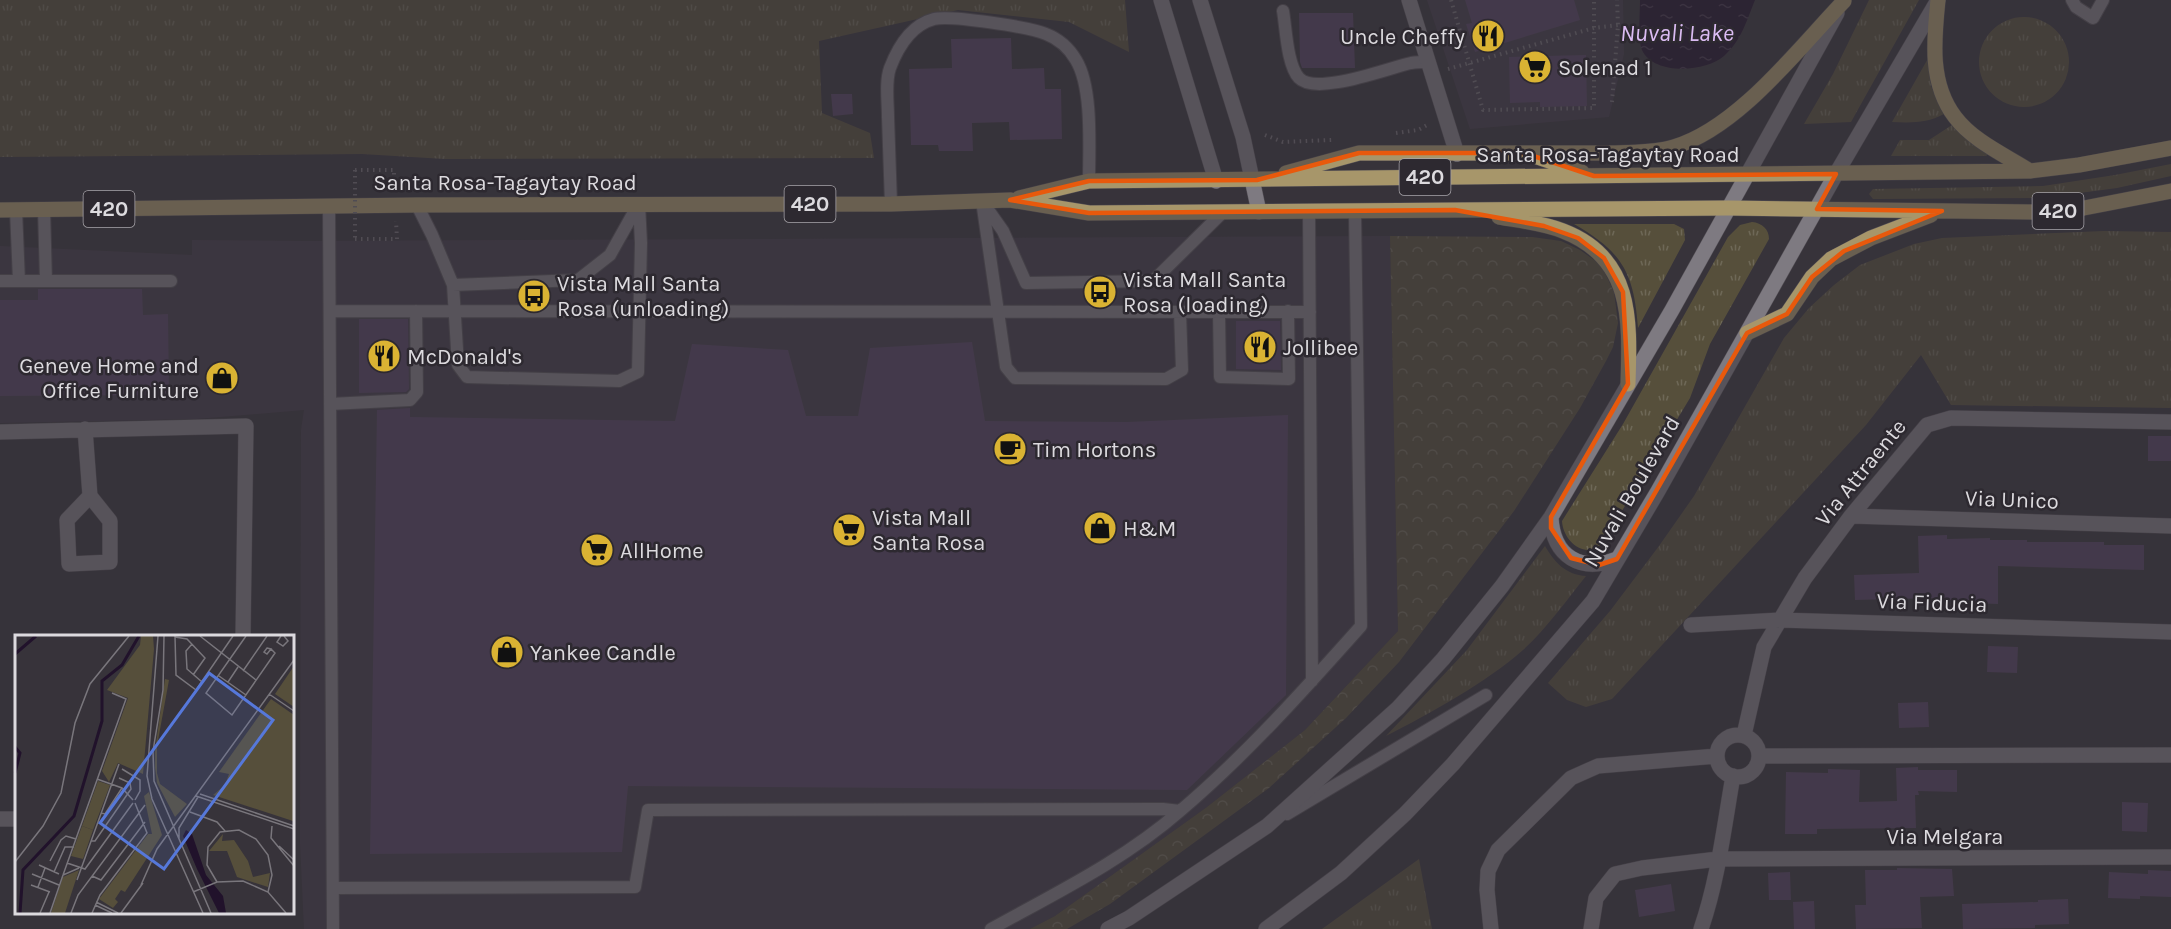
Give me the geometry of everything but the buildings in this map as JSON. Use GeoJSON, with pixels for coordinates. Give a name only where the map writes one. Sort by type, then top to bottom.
{"type":"FeatureCollection","features":[{"type":"Feature","properties":{"kind":"main road"},"geometry":{"type":"LineString","coordinates":[[1254,180],[1359,153],[1649,152],[1673,148],[1692,141],[1730,118],[1844,0]]}},
{"type":"Feature","properties":{"kind":"main road"},"geometry":{"type":"LineString","coordinates":[[1938,0],[1934,50],[1937,77],[1945,101],[1955,118],[1974,135],[2030,171]]}},
{"type":"Feature","properties":{"kind":"main road","name":"Santa Rosa-Tagaytay Road"},"geometry":{"type":"LineString","coordinates":[[1010,200],[1089,181],[1747,176],[2030,171],[2079,165],[2171,148]]}},
{"type":"Feature","properties":{"kind":"main road"},"geometry":{"type":"LineString","coordinates":[[1524,153],[1594,176]]}},
{"type":"Feature","properties":{"kind":"main road","name":"Santa Rosa-Tagaytay Road"},"geometry":{"type":"LineString","coordinates":[[8,210],[417,205],[891,204],[1010,200],[1089,213],[1728,208],[1942,212],[2058,211],[2171,191]]}},
{"type":"Feature","properties":{"kind":"main road"},"geometry":{"type":"LineString","coordinates":[[1455,210],[1528,222],[1562,231],[1592,247],[1604,258],[1616,276],[1625,301],[1629,356],[1628,384]]}},
{"type":"Feature","properties":{"kind":"main road"},"geometry":{"type":"LineString","coordinates":[[1747,333],[1787,314],[1812,276],[1844,251],[1892,229],[1942,212]]}},
{"type":"Feature","properties":{"kind":"street"},"geometry":{"type":"LineString","coordinates":[[1161,0],[1216,181]]}},
{"type":"Feature","properties":{"kind":"street"},"geometry":{"type":"LineString","coordinates":[[1200,0],[1244,137],[1254,180],[1258,212]]}},
{"type":"Feature","properties":{"kind":"street"},"geometry":{"type":"LineString","coordinates":[[1409,0],[1457,154]]}},
{"type":"Feature","properties":{"kind":"street"},"geometry":{"type":"LineString","coordinates":[[1108,929],[1129,918],[1268,826],[1398,708],[1443,659],[1502,586],[1551,517],[1747,176],[1844,0]]}},
{"type":"Feature","properties":{"kind":"street","name":"Nuvali Boulevard"},"geometry":{"type":"LineString","coordinates":[[1266,929],[1341,873],[1375,844],[1453,764],[1593,601],[1670,471],[1836,174],[1938,0]]}},
{"type":"Feature","properties":{"kind":"street","name":"Via Attraente"},"geometry":{"type":"LineString","coordinates":[[1744,735],[1764,647],[1805,578],[1851,516],[1927,425],[1951,418],[2171,422]]}},
{"type":"Feature","properties":{"kind":"street"},"geometry":{"type":"LineString","coordinates":[[0,432],[246,426],[243,635]]}},
{"type":"Feature","properties":{"kind":"street"},"geometry":{"type":"LineString","coordinates":[[85,429],[90,496],[110,521],[110,562],[69,564],[67,520],[90,496]]}},
{"type":"Feature","properties":{"kind":"street","name":"Via Unico"},"geometry":{"type":"LineString","coordinates":[[1851,516],[2171,526]]}},
{"type":"Feature","properties":{"kind":"street"},"geometry":{"type":"LineString","coordinates":[[1551,517],[1553,536],[1571,558],[1580,563],[1599,565],[1617,560]]}},
{"type":"Feature","properties":{"kind":"street","name":"Via Fiducia"},"geometry":{"type":"LineString","coordinates":[[1691,625],[1780,620],[2171,632]]}},
{"type":"Feature","properties":{"kind":"street"},"geometry":{"type":"LineString","coordinates":[[1736,734],[1744,735],[1752,739],[1758,747],[1760,756],[1758,765],[1752,773],[1743,777],[1733,776],[1722,769],[1717,756],[1722,742],[1736,734]]}},
{"type":"Feature","properties":{"kind":"street"},"geometry":{"type":"LineString","coordinates":[[1760,756],[2171,755]]}},
{"type":"Feature","properties":{"kind":"street"},"geometry":{"type":"LineString","coordinates":[[1491,929],[1487,890],[1488,871],[1498,850],[1572,778],[1598,766],[1717,756]]}},
{"type":"Feature","properties":{"kind":"street"},"geometry":{"type":"LineString","coordinates":[[1701,929],[1708,909],[1733,776]]}},
{"type":"Feature","properties":{"kind":"street","name":"Via Melgara"},"geometry":{"type":"LineString","coordinates":[[1591,929],[1596,898],[1615,874],[1642,868],[1718,859],[2171,857]]}},
{"type":"Feature","properties":{"kind":"lane"},"geometry":{"type":"LineString","coordinates":[[2072,0],[2076,7],[2093,18],[2103,0]]}},
{"type":"Feature","properties":{"kind":"lane"},"geometry":{"type":"LineString","coordinates":[[1283,11],[1292,64],[1299,78],[1308,83],[1346,81],[1412,63],[1431,67]]}},
{"type":"Feature","properties":{"kind":"lane"},"geometry":{"type":"LineString","coordinates":[[891,204],[888,98],[890,69],[906,36],[933,19],[954,18],[980,21],[1046,34],[1065,45],[1078,62],[1084,81],[1088,106],[1089,181]]}},
{"type":"Feature","properties":{"kind":"lane"},"geometry":{"type":"LineString","coordinates":[[982,201],[1003,231],[1026,283],[1153,281],[1223,212]]}},
{"type":"Feature","properties":{"kind":"lane"},"geometry":{"type":"LineString","coordinates":[[982,201],[1006,367],[1015,378],[1166,380],[1182,370],[1180,312]]}},
{"type":"Feature","properties":{"kind":"lane"},"geometry":{"type":"LineString","coordinates":[[453,285],[578,280],[610,255],[639,204]]}},
{"type":"Feature","properties":{"kind":"lane"},"geometry":{"type":"LineString","coordinates":[[417,205],[453,285],[458,365],[467,377],[619,381],[638,372],[641,243],[639,204]]}},
{"type":"Feature","properties":{"kind":"lane"},"geometry":{"type":"LineString","coordinates":[[329,207],[333,929]]}},
{"type":"Feature","properties":{"kind":"lane"},"geometry":{"type":"LineString","coordinates":[[44,209],[46,281]]}},
{"type":"Feature","properties":{"kind":"lane"},"geometry":{"type":"LineString","coordinates":[[8,210],[19,281]]}},
{"type":"Feature","properties":{"kind":"lane"},"geometry":{"type":"LineString","coordinates":[[1309,212],[1312,681]]}},
{"type":"Feature","properties":{"kind":"lane"},"geometry":{"type":"LineString","coordinates":[[991,929],[1102,867],[1180,811],[1289,708],[1361,626],[1355,212]]}},
{"type":"Feature","properties":{"kind":"lane"},"geometry":{"type":"LineString","coordinates":[[0,281],[171,281]]}},
{"type":"Feature","properties":{"kind":"lane"},"geometry":{"type":"LineString","coordinates":[[330,311],[1310,312]]}},
{"type":"Feature","properties":{"kind":"lane"},"geometry":{"type":"LineString","coordinates":[[330,404],[410,400],[417,392],[417,311]]}},
{"type":"Feature","properties":{"kind":"lane"},"geometry":{"type":"LineString","coordinates":[[1219,312],[1220,377],[1289,379],[1288,311]]}},
{"type":"Feature","properties":{"kind":"lane"},"geometry":{"type":"LineString","coordinates":[[1268,826],[1486,695]]}},
{"type":"Feature","properties":{"kind":"lane"},"geometry":{"type":"LineString","coordinates":[[333,888],[634,887],[648,810],[1163,809],[1180,811]]}},
{"type":"Feature","properties":{"kind":"path"},"geometry":{"type":"LineString","coordinates":[[1451,0],[1484,110],[1594,108],[1594,0]]}},
{"type":"Feature","properties":{"kind":"path"},"geometry":{"type":"LineString","coordinates":[[1612,102],[1618,25],[1617,0]]}},
{"type":"Feature","properties":{"kind":"path"},"geometry":{"type":"LineString","coordinates":[[1431,67],[1470,64],[1594,28],[1618,25]]}},
{"type":"Feature","properties":{"kind":"path"},"geometry":{"type":"LineString","coordinates":[[1391,133],[1418,130],[1430,124],[1429,117]]}},
{"type":"Feature","properties":{"kind":"path"},"geometry":{"type":"LineString","coordinates":[[1265,135],[1283,142],[1341,138]]}},
{"type":"Feature","properties":{"kind":"path"},"geometry":{"type":"LineString","coordinates":[[394,170],[355,170],[355,239],[397,239]]}},
{"type":"Feature","properties":{"kind":"highlighted area"},"geometry":{"type":"Polygon","coordinates":[[[1359,153],[1524,153],[1594,176],[1836,174],[1817,209],[1942,211],[1844,251],[1812,277],[1787,314],[1747,333],[1617,559],[1599,565],[1571,558],[1551,528],[1551,517],[1628,384],[1623,292],[1604,258],[1578,238],[1544,226],[1455,210],[1089,213],[1010,200],[1089,181],[1257,180],[1359,153]]]}},
{"type":"Feature","properties":{"kind":"shaded area","name":"Solenad 1"},"geometry":{"type":"Polygon","coordinates":[[[1427,0],[1623,0],[1624,54],[1609,117],[1470,129],[1427,0]]]}},
{"type":"Feature","properties":{"kind":"shaded area","name":"Vista Mall Santa Rosa"},"geometry":{"type":"Polygon","coordinates":[[[1390,236],[1398,631],[1305,730],[1207,807],[1055,916],[1030,929],[304,929],[300,842],[301,430],[304,410],[196,419],[0,423],[0,246],[192,255],[192,240],[1390,236]]]}},
{"type":"Feature","properties":{"kind":"green space"},"geometry":{"type":"Polygon","coordinates":[[[0,0],[1125,0],[1129,52],[1069,22],[958,10],[819,41],[822,113],[870,133],[874,158],[445,159],[362,154],[0,157],[0,0]]]}},
{"type":"Feature","properties":{"kind":"green space"},"geometry":{"type":"Polygon","coordinates":[[[1869,0],[1919,0],[1851,122],[1804,124],[1833,74],[1869,0]]]}},
{"type":"Feature","properties":{"kind":"green space"},"geometry":{"type":"Polygon","coordinates":[[[2024,17],[2041,20],[2056,30],[2066,45],[2069,62],[2066,79],[2056,94],[2041,104],[2024,107],[2007,104],[1992,94],[1982,79],[1979,62],[1982,45],[1992,30],[2007,20],[2024,17]]]}},
{"type":"Feature","properties":{"kind":"green space"},"geometry":{"type":"Polygon","coordinates":[[[1930,55],[1931,86],[1944,114],[1919,122],[1892,122],[1930,55]]]}},
{"type":"Feature","properties":{"kind":"green space"},"geometry":{"type":"Polygon","coordinates":[[[1952,125],[1973,144],[1989,153],[1986,156],[1891,156],[1900,140],[1929,140],[1952,125]]]}},
{"type":"Feature","properties":{"kind":"green space"},"geometry":{"type":"Polygon","coordinates":[[[2171,164],[2171,176],[2117,188],[2042,198],[1873,199],[1869,194],[1873,189],[2043,186],[2171,164]]]}},
{"type":"Feature","properties":{"kind":"green space"},"geometry":{"type":"Polygon","coordinates":[[[1752,222],[1764,227],[1769,239],[1710,344],[1690,398],[1602,544],[1589,550],[1576,546],[1566,535],[1562,521],[1623,424],[1728,237],[1740,225],[1752,222]]]}},
{"type":"Feature","properties":{"kind":"green space"},"geometry":{"type":"Polygon","coordinates":[[[1574,224],[1674,224],[1684,229],[1685,240],[1638,328],[1633,292],[1622,265],[1604,244],[1574,224]]]}},
{"type":"Feature","properties":{"kind":"green space"},"geometry":{"type":"Polygon","coordinates":[[[2104,231],[2171,232],[2171,408],[1951,405],[1921,355],[1866,425],[1612,699],[1586,707],[1567,700],[1548,683],[1610,611],[1659,546],[1694,496],[1784,338],[1809,308],[1834,285],[1860,265],[1914,244],[1942,238],[2104,231]]]}},
{"type":"Feature","properties":{"kind":"green space"},"geometry":{"type":"Polygon","coordinates":[[[1390,236],[1532,237],[1561,241],[1580,250],[1597,262],[1614,292],[1618,323],[1613,347],[1606,361],[1580,408],[1514,511],[1399,662],[1346,718],[1269,788],[1110,904],[1067,929],[1030,929],[1055,916],[1207,807],[1305,730],[1398,631],[1390,236]]]}},
{"type":"Feature","properties":{"kind":"green space"},"geometry":{"type":"Polygon","coordinates":[[[1545,546],[1561,567],[1572,573],[1586,576],[1548,624],[1532,642],[1492,674],[1439,708],[1386,736],[1467,650],[1545,546]]]}},
{"type":"Feature","properties":{"kind":"green space"},"geometry":{"type":"Polygon","coordinates":[[[1419,859],[1432,929],[1322,929],[1419,859]]]}},
{"type":"Feature","properties":{"kind":"water","name":"Nuvali Lake"},"geometry":{"type":"Polygon","coordinates":[[[1640,0],[1755,0],[1739,37],[1724,56],[1705,65],[1681,69],[1657,64],[1642,50],[1640,0]]]}},
{"type":"Feature","properties":{"kind":"place","name":"Uncle Cheffy"},"geometry":{"type":"Point","coordinates":[1488,36]}},
{"type":"Feature","properties":{"kind":"place","name":"Solenad 1"},"geometry":{"type":"Point","coordinates":[1535,67]}},
{"type":"Feature","properties":{"kind":"place","name":"Vista Mall Santa Rosa (loading)"},"geometry":{"type":"Point","coordinates":[1100,292]}},
{"type":"Feature","properties":{"kind":"place","name":"Vista Mall Santa Rosa (unloading)"},"geometry":{"type":"Point","coordinates":[534,296]}},
{"type":"Feature","properties":{"kind":"place","name":"Jollibee"},"geometry":{"type":"Point","coordinates":[1260,347]}},
{"type":"Feature","properties":{"kind":"place","name":"McDonald's"},"geometry":{"type":"Point","coordinates":[384,356]}},
{"type":"Feature","properties":{"kind":"place","name":"Geneve Home and Office Furniture"},"geometry":{"type":"Point","coordinates":[222,378]}},
{"type":"Feature","properties":{"kind":"place","name":"Tim Hortons"},"geometry":{"type":"Point","coordinates":[1010,449]}},
{"type":"Feature","properties":{"kind":"place","name":"H&M"},"geometry":{"type":"Point","coordinates":[1100,528]}},
{"type":"Feature","properties":{"kind":"place","name":"Vista Mall Santa Rosa"},"geometry":{"type":"Point","coordinates":[849,530]}},
{"type":"Feature","properties":{"kind":"place","name":"AllHome"},"geometry":{"type":"Point","coordinates":[597,550]}},
{"type":"Feature","properties":{"kind":"place","name":"Yankee Candle"},"geometry":{"type":"Point","coordinates":[507,652]}}]}
